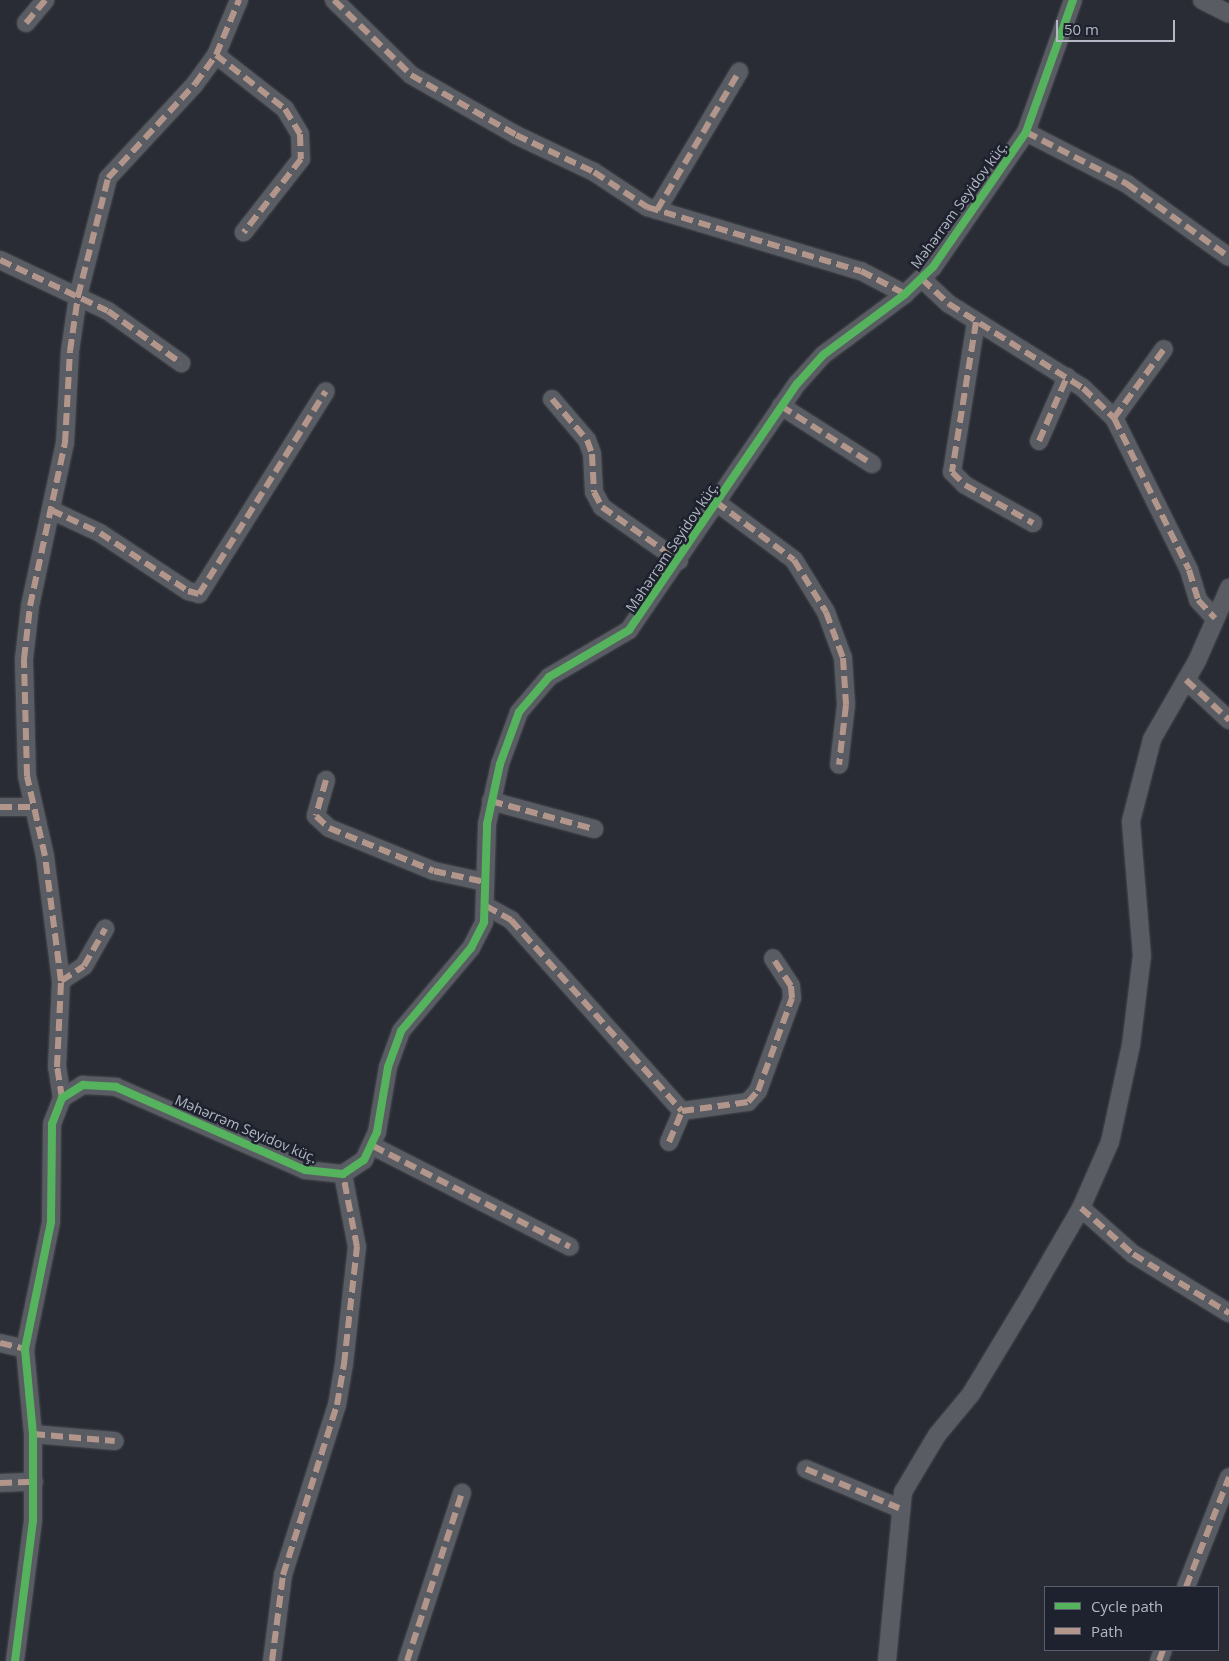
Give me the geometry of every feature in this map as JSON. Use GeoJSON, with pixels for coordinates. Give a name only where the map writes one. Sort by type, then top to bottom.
{"type":"FeatureCollection","features":[{"type":"Feature","properties":{"kind":"street"},"geometry":{"type":"LineString","coordinates":[[26,24],[45,0]]}},
{"type":"Feature","properties":{"kind":"street"},"geometry":{"type":"LineString","coordinates":[[15,1661],[34,1482],[33,1434],[25,1349],[51,1222],[52,1124],[62,1098],[57,1067],[61,981],[45,856],[32,807],[24,659],[30,606],[65,443],[70,351],[78,296],[108,178],[179,105],[216,55],[239,0]]}},
{"type":"Feature","properties":{"kind":"street"},"geometry":{"type":"LineString","coordinates":[[334,0],[411,74],[657,210],[861,271],[905,294]]}},
{"type":"Feature","properties":{"kind":"street","name":"Məhərrəm Seyidov küç."},"geometry":{"type":"LineString","coordinates":[[62,1098],[83,1085],[116,1087],[305,1170],[343,1174],[356,1168],[373,1146],[388,1067],[402,1031],[471,948],[484,922],[491,801],[511,730],[529,697],[550,676],[629,630],[679,561],[716,502],[781,406],[823,356],[922,279],[1026,132],[1073,0]]}},
{"type":"Feature","properties":{"kind":"street"},"geometry":{"type":"LineString","coordinates":[[1202,0],[1229,14]]}},
{"type":"Feature","properties":{"kind":"street"},"geometry":{"type":"LineString","coordinates":[[216,55],[286,109],[300,134],[301,159],[244,232]]}},
{"type":"Feature","properties":{"kind":"street"},"geometry":{"type":"LineString","coordinates":[[657,210],[739,72]]}},
{"type":"Feature","properties":{"kind":"street"},"geometry":{"type":"LineString","coordinates":[[1026,132],[1127,184],[1229,257]]}},
{"type":"Feature","properties":{"kind":"street"},"geometry":{"type":"LineString","coordinates":[[0,260],[108,311],[181,363]]}},
{"type":"Feature","properties":{"kind":"street"},"geometry":{"type":"LineString","coordinates":[[922,279],[948,304],[1067,377],[1114,418],[1180,553],[1198,600],[1216,618]]}},
{"type":"Feature","properties":{"kind":"street"},"geometry":{"type":"LineString","coordinates":[[976,322],[952,472],[965,485],[1032,523]]}},
{"type":"Feature","properties":{"kind":"street"},"geometry":{"type":"LineString","coordinates":[[1114,418],[1164,350]]}},
{"type":"Feature","properties":{"kind":"street"},"geometry":{"type":"LineString","coordinates":[[1039,441],[1067,377]]}},
{"type":"Feature","properties":{"kind":"street"},"geometry":{"type":"LineString","coordinates":[[51,510],[100,532],[188,591],[199,594],[326,391]]}},
{"type":"Feature","properties":{"kind":"street"},"geometry":{"type":"LineString","coordinates":[[552,399],[587,440],[592,454],[594,492],[602,507],[679,561]]}},
{"type":"Feature","properties":{"kind":"street"},"geometry":{"type":"LineString","coordinates":[[781,406],[872,464]]}},
{"type":"Feature","properties":{"kind":"street"},"geometry":{"type":"LineString","coordinates":[[716,502],[794,560],[826,612],[843,658],[846,705],[839,765]]}},
{"type":"Feature","properties":{"kind":"street"},"geometry":{"type":"LineString","coordinates":[[887,1661],[899,1508],[913,1472],[975,1388],[1081,1208],[1110,1142],[1124,1080],[1142,956],[1131,821],[1152,739],[1186,680],[1229,588]]}},
{"type":"Feature","properties":{"kind":"street"},"geometry":{"type":"LineString","coordinates":[[1186,680],[1229,720]]}},
{"type":"Feature","properties":{"kind":"street"},"geometry":{"type":"LineString","coordinates":[[326,780],[316,816],[329,828],[434,872],[485,882]]}},
{"type":"Feature","properties":{"kind":"street"},"geometry":{"type":"LineString","coordinates":[[491,801],[594,830]]}},
{"type":"Feature","properties":{"kind":"street"},"geometry":{"type":"LineString","coordinates":[[0,807],[32,807]]}},
{"type":"Feature","properties":{"kind":"street"},"geometry":{"type":"LineString","coordinates":[[486,906],[511,920],[682,1111]]}},
{"type":"Feature","properties":{"kind":"street"},"geometry":{"type":"LineString","coordinates":[[61,981],[84,966],[105,929]]}},
{"type":"Feature","properties":{"kind":"street"},"geometry":{"type":"LineString","coordinates":[[682,1111],[748,1102],[758,1091],[792,998],[791,986],[773,958]]}},
{"type":"Feature","properties":{"kind":"street"},"geometry":{"type":"LineString","coordinates":[[669,1142],[682,1111]]}},
{"type":"Feature","properties":{"kind":"street"},"geometry":{"type":"LineString","coordinates":[[373,1146],[570,1247]]}},
{"type":"Feature","properties":{"kind":"street"},"geometry":{"type":"LineString","coordinates":[[273,1661],[283,1575],[336,1406],[344,1364],[356,1247],[343,1174]]}},
{"type":"Feature","properties":{"kind":"street"},"geometry":{"type":"LineString","coordinates":[[1081,1208],[1133,1254],[1229,1313]]}},
{"type":"Feature","properties":{"kind":"street"},"geometry":{"type":"LineString","coordinates":[[0,1343],[25,1349]]}},
{"type":"Feature","properties":{"kind":"street"},"geometry":{"type":"LineString","coordinates":[[33,1434],[115,1441]]}},
{"type":"Feature","properties":{"kind":"street"},"geometry":{"type":"LineString","coordinates":[[806,1469],[899,1508]]}},
{"type":"Feature","properties":{"kind":"street"},"geometry":{"type":"LineString","coordinates":[[1186,1586],[1229,1477]]}},
{"type":"Feature","properties":{"kind":"street"},"geometry":{"type":"LineString","coordinates":[[0,1483],[34,1482]]}},
{"type":"Feature","properties":{"kind":"street"},"geometry":{"type":"LineString","coordinates":[[407,1661],[462,1493]]}},
{"type":"Feature","properties":{"kind":"marked path"},"geometry":{"type":"LineString","coordinates":[[26,23],[45,0]]}},
{"type":"Feature","properties":{"kind":"marked path"},"geometry":{"type":"LineString","coordinates":[[62,1098],[57,1067],[61,981],[45,856],[27,776],[24,659],[30,606],[65,443],[70,351],[78,296],[108,178],[195,84],[216,55],[239,0]]}},
{"type":"Feature","properties":{"kind":"marked path"},"geometry":{"type":"LineString","coordinates":[[334,0],[411,75],[516,135],[594,172],[647,207],[861,271],[905,294]]}},
{"type":"Feature","properties":{"kind":"marked path"},"geometry":{"type":"LineString","coordinates":[[216,55],[285,109],[300,134],[301,159],[244,232]]}},
{"type":"Feature","properties":{"kind":"marked path"},"geometry":{"type":"LineString","coordinates":[[657,210],[739,72]]}},
{"type":"Feature","properties":{"kind":"marked path"},"geometry":{"type":"LineString","coordinates":[[1026,132],[1127,184],[1229,257]]}},
{"type":"Feature","properties":{"kind":"marked path"},"geometry":{"type":"LineString","coordinates":[[0,260],[108,311],[181,363]]}},
{"type":"Feature","properties":{"kind":"marked path"},"geometry":{"type":"LineString","coordinates":[[922,279],[949,304],[1083,388],[1114,418],[1189,570],[1198,600],[1215,618]]}},
{"type":"Feature","properties":{"kind":"marked path"},"geometry":{"type":"LineString","coordinates":[[976,322],[952,472],[965,485],[1033,523]]}},
{"type":"Feature","properties":{"kind":"marked path"},"geometry":{"type":"LineString","coordinates":[[1114,418],[1164,349]]}},
{"type":"Feature","properties":{"kind":"marked path"},"geometry":{"type":"LineString","coordinates":[[1039,441],[1067,377]]}},
{"type":"Feature","properties":{"kind":"marked path"},"geometry":{"type":"LineString","coordinates":[[51,510],[100,533],[188,591],[199,594],[326,391]]}},
{"type":"Feature","properties":{"kind":"marked path"},"geometry":{"type":"LineString","coordinates":[[552,399],[587,440],[592,454],[594,492],[602,507],[679,561]]}},
{"type":"Feature","properties":{"kind":"marked path"},"geometry":{"type":"LineString","coordinates":[[781,406],[872,464]]}},
{"type":"Feature","properties":{"kind":"marked path"},"geometry":{"type":"LineString","coordinates":[[716,502],[794,560],[826,612],[843,658],[846,705],[839,765]]}},
{"type":"Feature","properties":{"kind":"marked path"},"geometry":{"type":"LineString","coordinates":[[1186,680],[1229,720]]}},
{"type":"Feature","properties":{"kind":"marked path"},"geometry":{"type":"LineString","coordinates":[[326,780],[316,816],[329,828],[434,871],[485,882]]}},
{"type":"Feature","properties":{"kind":"marked path"},"geometry":{"type":"LineString","coordinates":[[491,801],[594,829]]}},
{"type":"Feature","properties":{"kind":"marked path"},"geometry":{"type":"LineString","coordinates":[[0,807],[31,807]]}},
{"type":"Feature","properties":{"kind":"marked path"},"geometry":{"type":"LineString","coordinates":[[486,906],[511,920],[682,1111],[748,1102],[758,1091],[792,998],[791,986],[773,958]]}},
{"type":"Feature","properties":{"kind":"marked path"},"geometry":{"type":"LineString","coordinates":[[61,981],[84,966],[105,929]]}},
{"type":"Feature","properties":{"kind":"marked path"},"geometry":{"type":"LineString","coordinates":[[669,1142],[682,1111]]}},
{"type":"Feature","properties":{"kind":"marked path"},"geometry":{"type":"LineString","coordinates":[[373,1146],[570,1247]]}},
{"type":"Feature","properties":{"kind":"marked path"},"geometry":{"type":"LineString","coordinates":[[272,1661],[283,1575],[337,1405],[344,1364],[357,1247],[343,1174]]}},
{"type":"Feature","properties":{"kind":"marked path"},"geometry":{"type":"LineString","coordinates":[[1081,1208],[1133,1254],[1229,1313]]}},
{"type":"Feature","properties":{"kind":"marked path"},"geometry":{"type":"LineString","coordinates":[[0,1343],[25,1349]]}},
{"type":"Feature","properties":{"kind":"marked path"},"geometry":{"type":"LineString","coordinates":[[33,1434],[115,1441]]}},
{"type":"Feature","properties":{"kind":"marked path"},"geometry":{"type":"LineString","coordinates":[[806,1469],[899,1508]]}},
{"type":"Feature","properties":{"kind":"marked path"},"geometry":{"type":"LineString","coordinates":[[1186,1586],[1229,1477]]}},
{"type":"Feature","properties":{"kind":"marked path"},"geometry":{"type":"LineString","coordinates":[[0,1483],[34,1482]]}},
{"type":"Feature","properties":{"kind":"marked path"},"geometry":{"type":"LineString","coordinates":[[407,1661],[462,1493]]}},
{"type":"Feature","properties":{"kind":"marked path"},"geometry":{"type":"LineString","coordinates":[[1159,1661],[1163,1651]]}},
{"type":"Feature","properties":{"kind":"cycle path"},"geometry":{"type":"LineString","coordinates":[[15,1661],[33,1520],[33,1434],[25,1349],[51,1222],[52,1124],[62,1098],[83,1085],[116,1087],[305,1170],[343,1174],[364,1160],[377,1132],[388,1067],[401,1031],[471,948],[484,922],[487,824],[500,764],[519,712],[549,677],[629,630],[797,384],[823,355],[905,294],[933,267],[1026,132],[1073,0]]}}]}
